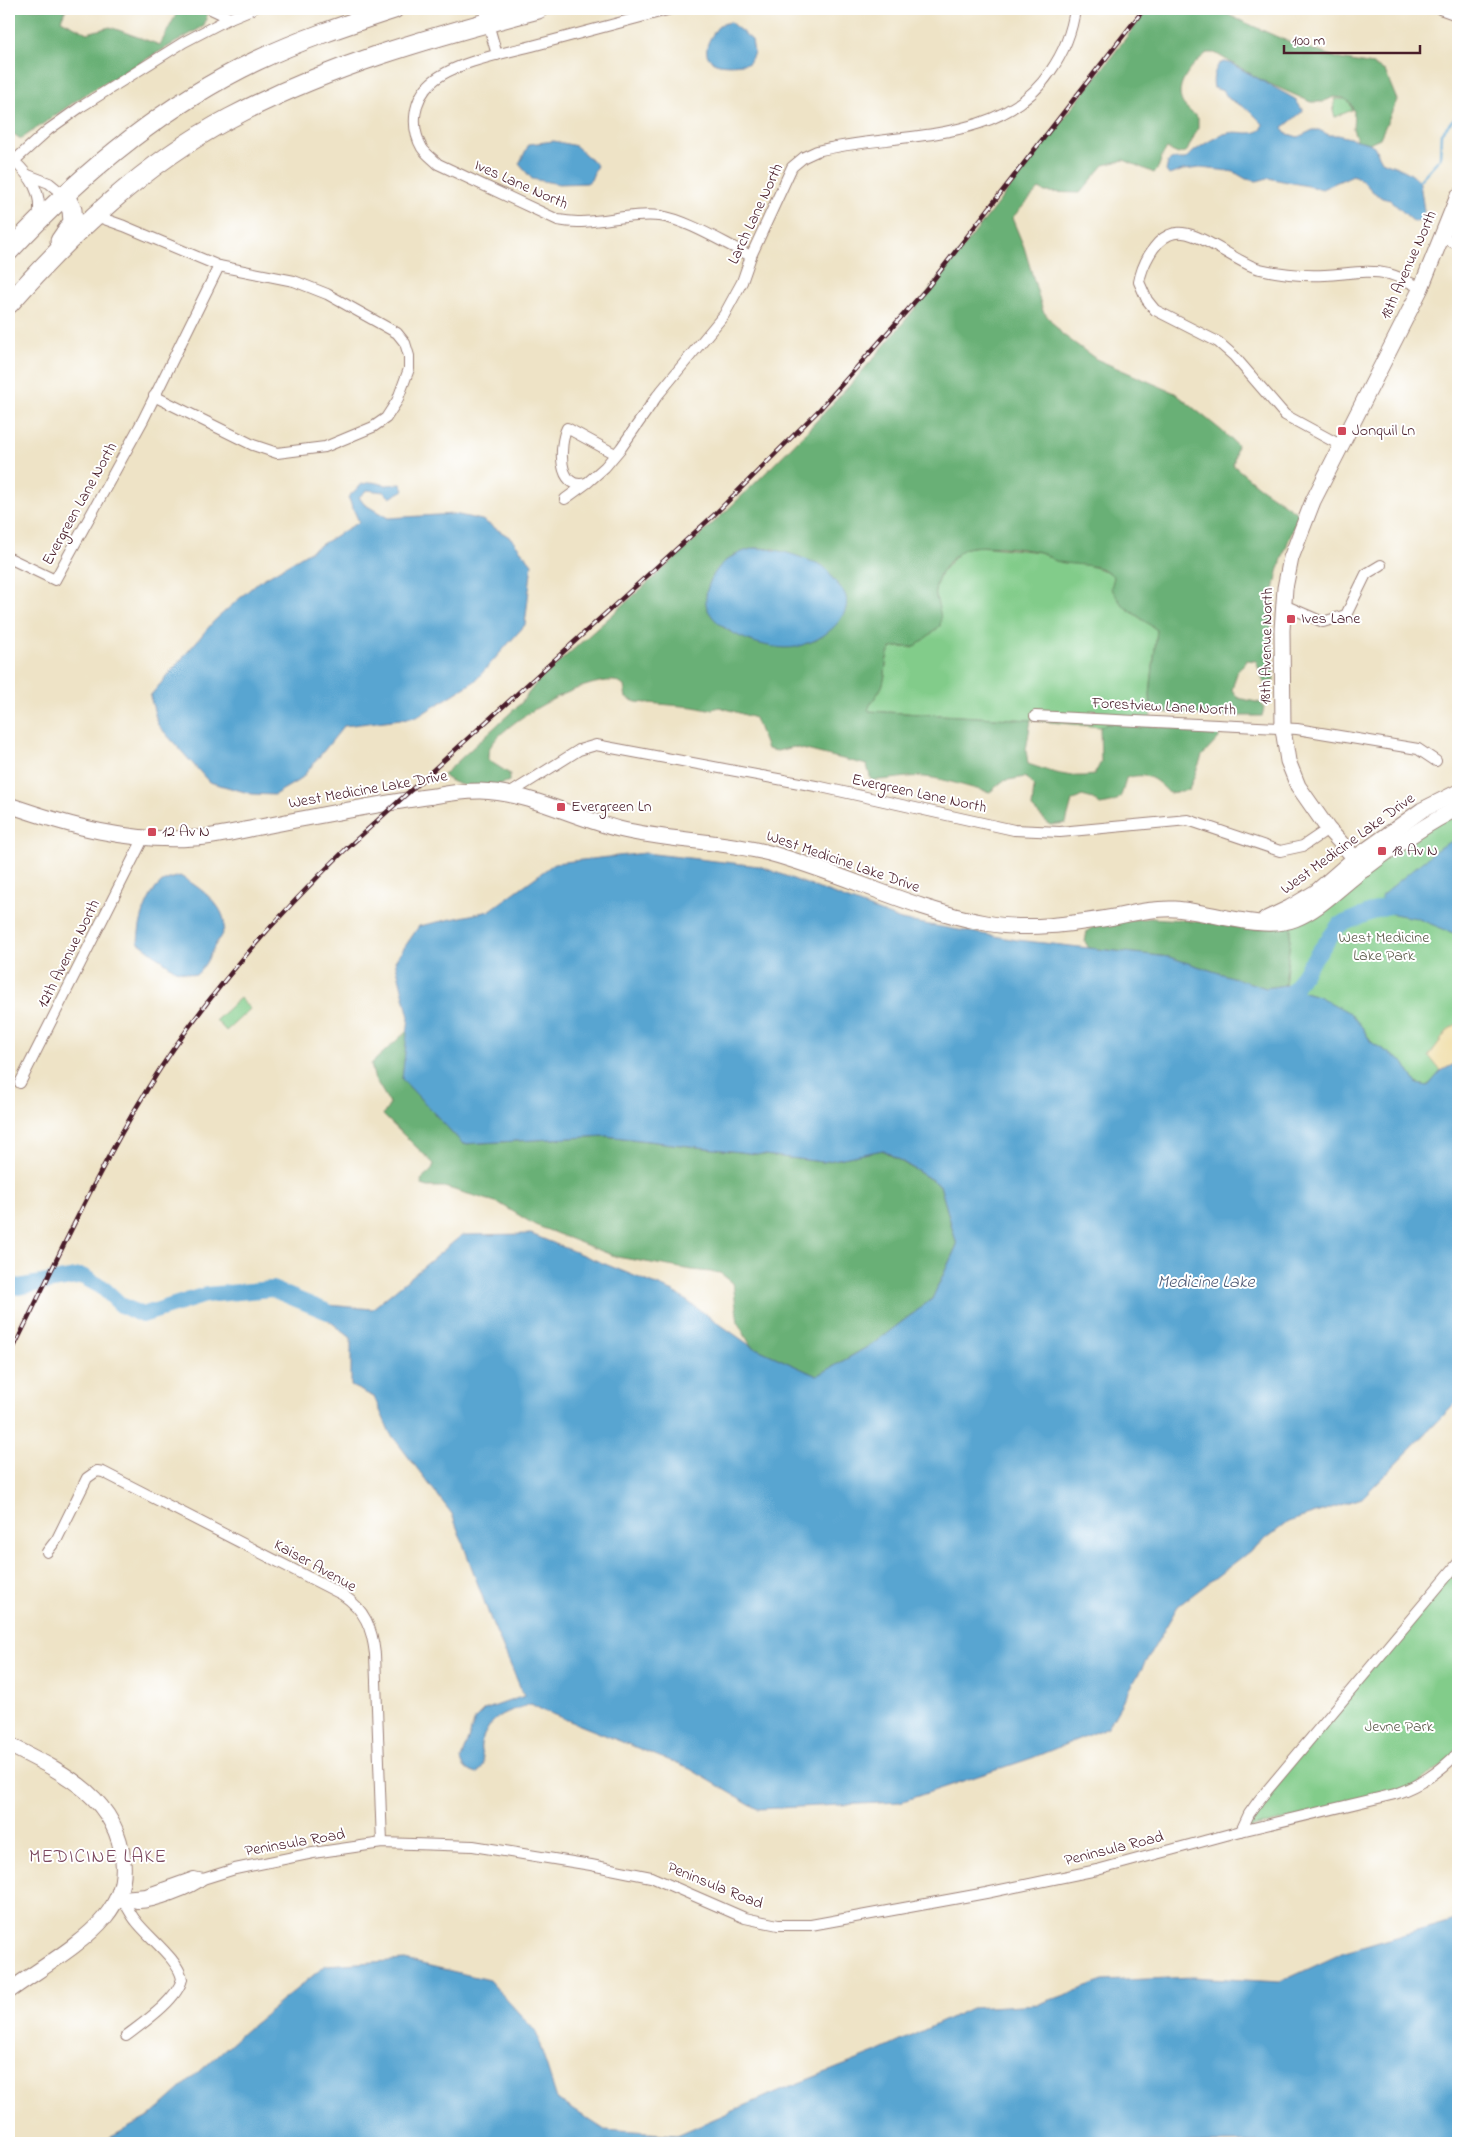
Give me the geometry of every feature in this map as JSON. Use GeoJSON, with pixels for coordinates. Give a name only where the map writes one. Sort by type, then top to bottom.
{"type":"FeatureCollection","features":[{"type":"Feature","properties":{"kind":"highway"},"geometry":{"type":"LineString","coordinates":[[9,251],[65,196],[142,130],[216,82],[256,61],[297,43],[394,9]]}},
{"type":"Feature","properties":{"kind":"highway"},"geometry":{"type":"LineString","coordinates":[[9,304],[42,267],[137,180],[162,161],[229,118],[334,70],[427,38],[486,15],[538,9]]}},
{"type":"Feature","properties":{"kind":"highway"},"geometry":{"type":"LineString","coordinates":[[9,294],[61,239],[73,222],[72,210],[65,196]]}},
{"type":"Feature","properties":{"kind":"street"},"geometry":{"type":"LineString","coordinates":[[211,9],[230,18]]}},
{"type":"Feature","properties":{"kind":"street"},"geometry":{"type":"LineString","coordinates":[[65,196],[49,183],[28,174],[12,163],[48,130],[79,108],[184,42],[230,18],[252,9]]}},
{"type":"Feature","properties":{"kind":"street","name":"Ives Lane North"},"geometry":{"type":"LineString","coordinates":[[671,9],[497,55],[445,74],[432,82],[422,94],[415,111],[415,129],[423,149],[438,164],[558,220],[575,223],[640,216],[660,216],[679,222],[751,256]]}},
{"type":"Feature","properties":{"kind":"street","name":"Larch Lane North"},"geometry":{"type":"LineString","coordinates":[[565,499],[587,483],[615,454],[657,396],[724,316],[742,282],[751,256],[792,167],[804,157],[817,151],[832,147],[974,126],[1013,108],[1031,95],[1046,79],[1058,61],[1068,41],[1075,9]]}},
{"type":"Feature","properties":{"kind":"street"},"geometry":{"type":"LineString","coordinates":[[1440,9],[1454,14],[1458,19]]}},
{"type":"Feature","properties":{"kind":"street"},"geometry":{"type":"LineString","coordinates":[[486,15],[497,55]]}},
{"type":"Feature","properties":{"kind":"street"},"geometry":{"type":"LineString","coordinates":[[28,174],[38,191],[40,206],[38,222]]}},
{"type":"Feature","properties":{"kind":"street","name":"18th Avenue North"},"geometry":{"type":"LineString","coordinates":[[1360,863],[1328,829],[1298,786],[1288,761],[1283,730],[1282,630],[1285,588],[1301,529],[1313,501],[1421,288],[1458,196]]}},
{"type":"Feature","properties":{"kind":"street"},"geometry":{"type":"LineString","coordinates":[[96,216],[219,266],[303,284],[327,294],[397,333],[405,344],[409,356],[409,368],[397,401],[386,418],[373,427],[325,447],[278,453],[253,445],[154,396],[219,266]]}},
{"type":"Feature","properties":{"kind":"street"},"geometry":{"type":"LineString","coordinates":[[1342,446],[1285,415],[1234,356],[1218,342],[1155,310],[1147,300],[1139,282],[1150,254],[1169,235],[1184,233],[1194,236],[1257,269],[1290,274],[1372,272],[1390,274],[1421,288]]}},
{"type":"Feature","properties":{"kind":"street"},"geometry":{"type":"LineString","coordinates":[[1443,237],[1458,245]]}},
{"type":"Feature","properties":{"kind":"street","name":"Evergreen Lane North"},"geometry":{"type":"LineString","coordinates":[[9,558],[55,580],[154,396]]}},
{"type":"Feature","properties":{"kind":"street"},"geometry":{"type":"LineString","coordinates":[[587,483],[580,485],[574,482],[566,474],[561,463],[562,443],[567,428],[615,454]]}},
{"type":"Feature","properties":{"kind":"street"},"geometry":{"type":"LineString","coordinates":[[1284,605],[1323,622],[1346,615],[1366,574],[1381,566]]}},
{"type":"Feature","properties":{"kind":"street","name":"Forestview Lane North"},"geometry":{"type":"LineString","coordinates":[[1035,716],[1283,730],[1297,729],[1418,749],[1436,761]]}},
{"type":"Feature","properties":{"kind":"street","name":"Evergreen Lane North"},"geometry":{"type":"LineString","coordinates":[[509,794],[579,750],[587,746],[596,745],[826,788],[1014,830],[1060,832],[1188,820],[1280,851],[1304,846],[1328,829]]}},
{"type":"Feature","properties":{"kind":"street","name":"West Medicine Lake Drive"},"geometry":{"type":"LineString","coordinates":[[9,804],[87,830],[143,839],[196,838],[400,799],[453,792],[480,791],[509,794],[619,829],[729,845],[769,853],[924,908],[989,924],[1012,927],[1052,926],[1149,910],[1174,909],[1257,922],[1292,920],[1323,901],[1360,863],[1422,810],[1458,792]]}},
{"type":"Feature","properties":{"kind":"street","name":"West Medicine Lake Drive"},"geometry":{"type":"LineString","coordinates":[[1360,863],[1458,808]]}},
{"type":"Feature","properties":{"kind":"street","name":"12th Avenue North"},"geometry":{"type":"LineString","coordinates":[[20,1083],[143,839]]}},
{"type":"Feature","properties":{"kind":"street","name":"Kaiser Avenue"},"geometry":{"type":"LineString","coordinates":[[47,1552],[57,1539],[87,1478],[97,1471],[103,1472],[334,1591],[358,1607],[371,1628],[375,1654],[382,1843]]}},
{"type":"Feature","properties":{"kind":"street"},"geometry":{"type":"LineString","coordinates":[[1241,1831],[1249,1814],[1260,1800],[1458,1563]]}},
{"type":"Feature","properties":{"kind":"street"},"geometry":{"type":"LineString","coordinates":[[9,1745],[72,1781],[98,1801],[117,1832],[124,1870],[118,1897],[92,1930],[9,1991]]}},
{"type":"Feature","properties":{"kind":"street","name":"Peninsula Road"},"geometry":{"type":"LineString","coordinates":[[118,1897],[154,1892],[194,1877],[203,1879],[235,1869],[304,1854],[382,1843],[473,1846],[627,1871],[666,1882],[745,1918],[778,1925],[824,1924],[1070,1876],[1241,1831],[1333,1810],[1414,1788],[1439,1772],[1458,1753]]}},
{"type":"Feature","properties":{"kind":"street"},"geometry":{"type":"LineString","coordinates":[[118,1897],[129,1907],[135,1920],[177,1967],[182,1979],[176,1992],[156,2012],[126,2036]]}},
{"type":"Feature","properties":{"kind":"green space"},"geometry":{"type":"Polygon","coordinates":[[[9,9],[66,9],[61,20],[87,33],[110,27],[160,45],[179,9],[197,9],[207,15],[204,26],[86,94],[21,139],[9,131],[9,9]]]}},
{"type":"Feature","properties":{"kind":"green space"},"geometry":{"type":"Polygon","coordinates":[[[1148,9],[1215,9],[1282,39],[1340,59],[1373,65],[1385,71],[1397,100],[1380,138],[1369,143],[1357,140],[1353,129],[1354,112],[1350,102],[1343,98],[1334,97],[1322,102],[1311,102],[1263,81],[1215,53],[1207,53],[1186,75],[1180,89],[1180,97],[1183,104],[1198,118],[1198,128],[1187,151],[1178,154],[1167,149],[1154,173],[1124,160],[1104,165],[1080,193],[1045,192],[1039,189],[1012,218],[1024,247],[1043,311],[1062,334],[1096,359],[1175,393],[1237,445],[1233,465],[1258,486],[1299,514],[1281,562],[1272,602],[1271,625],[1274,681],[1264,683],[1256,661],[1247,660],[1237,672],[1232,690],[1238,698],[1261,703],[1264,708],[1262,716],[1206,716],[1152,711],[1150,695],[1157,630],[1122,605],[1111,588],[1114,577],[1094,566],[1063,563],[1041,553],[982,546],[967,548],[960,552],[940,574],[936,595],[941,619],[940,626],[915,647],[895,647],[890,649],[883,684],[868,711],[1031,720],[1026,750],[1028,764],[1061,774],[1077,776],[1094,775],[1101,762],[1100,727],[1107,724],[1218,729],[1219,738],[1202,756],[1189,790],[1169,793],[1155,780],[1145,776],[1133,776],[1126,778],[1121,795],[1117,800],[1100,805],[1093,799],[1082,796],[1072,801],[1066,823],[1050,825],[1032,808],[1034,786],[1025,777],[1003,781],[990,792],[925,777],[871,780],[867,765],[794,747],[777,751],[767,749],[755,718],[720,707],[708,710],[636,702],[626,698],[624,686],[614,681],[583,686],[545,703],[510,726],[497,738],[489,749],[488,760],[510,774],[509,781],[493,786],[475,787],[465,786],[449,780],[443,775],[521,703],[537,682],[728,509],[802,437],[837,399],[871,362],[919,303],[1148,9]],[[755,548],[729,558],[713,576],[706,594],[721,625],[726,629],[745,638],[774,646],[802,645],[826,633],[845,610],[775,549],[755,548]]]}},
{"type":"Feature","properties":{"kind":"green space"},"geometry":{"type":"Polygon","coordinates":[[[1335,99],[1349,99],[1352,110],[1335,117],[1333,110],[1335,99]]]}},
{"type":"Feature","properties":{"kind":"green space"},"geometry":{"type":"Polygon","coordinates":[[[979,546],[1041,552],[1056,561],[1084,564],[1109,572],[1114,577],[1122,605],[1157,630],[1150,695],[1151,726],[1107,724],[1100,727],[1031,720],[867,711],[883,683],[890,649],[895,647],[915,647],[940,626],[935,588],[941,573],[958,553],[965,548],[979,546]]]}},
{"type":"Feature","properties":{"kind":"green space","name":"West Medicine Lake Park"},"geometry":{"type":"Polygon","coordinates":[[[1458,808],[1458,1062],[1441,1071],[1428,1086],[1417,1084],[1404,1063],[1371,1042],[1362,1027],[1318,996],[1285,985],[1292,921],[1458,808]]]}},
{"type":"Feature","properties":{"kind":"green space"},"geometry":{"type":"Polygon","coordinates":[[[1150,918],[1258,929],[1292,921],[1285,985],[1266,988],[1169,957],[1089,948],[1085,942],[1087,931],[1099,923],[1150,918]]]}},
{"type":"Feature","properties":{"kind":"green space"},"geometry":{"type":"Polygon","coordinates":[[[240,998],[250,1009],[226,1031],[216,1020],[240,998]]]}},
{"type":"Feature","properties":{"kind":"green space"},"geometry":{"type":"Polygon","coordinates":[[[408,1030],[402,1079],[463,1144],[606,1136],[823,1162],[882,1150],[940,1185],[957,1245],[932,1299],[874,1343],[817,1376],[751,1346],[738,1323],[733,1283],[720,1273],[617,1257],[535,1225],[499,1203],[444,1187],[422,1185],[421,1180],[431,1171],[434,1164],[383,1115],[390,1104],[374,1077],[371,1064],[408,1030]]]}},
{"type":"Feature","properties":{"kind":"green space","name":"Jevne Park"},"geometry":{"type":"Polygon","coordinates":[[[1458,1563],[1458,1753],[1414,1787],[1241,1831],[1249,1814],[1458,1563]]]}},
{"type":"Feature","properties":{"kind":"sand"},"geometry":{"type":"Polygon","coordinates":[[[1458,1024],[1458,1062],[1441,1071],[1429,1056],[1449,1029],[1458,1024]]]}},
{"type":"Feature","properties":{"kind":"water"},"geometry":{"type":"Polygon","coordinates":[[[730,22],[752,40],[754,53],[749,63],[729,65],[715,63],[707,54],[709,41],[719,25],[730,22]]]}},
{"type":"Feature","properties":{"kind":"water"},"geometry":{"type":"Polygon","coordinates":[[[1224,62],[1232,64],[1295,99],[1303,111],[1285,126],[1283,129],[1285,133],[1298,137],[1313,130],[1319,130],[1329,135],[1338,135],[1369,143],[1374,146],[1382,161],[1412,175],[1420,183],[1424,211],[1422,221],[1414,222],[1390,200],[1382,198],[1363,181],[1353,175],[1322,189],[1268,178],[1257,181],[1246,179],[1234,172],[1200,168],[1183,170],[1169,175],[1166,171],[1168,162],[1173,159],[1185,159],[1211,140],[1223,134],[1232,132],[1254,133],[1262,129],[1263,124],[1249,110],[1229,99],[1223,91],[1214,88],[1213,79],[1216,70],[1219,64],[1224,62]]]}},
{"type":"Feature","properties":{"kind":"water"},"geometry":{"type":"Polygon","coordinates":[[[554,141],[576,146],[597,165],[591,180],[587,183],[559,184],[532,179],[519,164],[529,144],[554,141]]]}},
{"type":"Feature","properties":{"kind":"water"},"geometry":{"type":"Polygon","coordinates":[[[372,482],[386,485],[401,484],[404,490],[390,498],[384,492],[367,490],[359,497],[364,504],[388,518],[454,514],[482,520],[511,538],[532,564],[525,625],[475,681],[417,717],[344,726],[301,779],[274,795],[252,794],[209,782],[158,725],[150,696],[214,621],[258,582],[359,522],[348,497],[362,484],[372,482]]]}},
{"type":"Feature","properties":{"kind":"water"},"geometry":{"type":"Polygon","coordinates":[[[755,548],[770,549],[790,554],[817,563],[825,568],[844,592],[847,602],[846,609],[837,623],[824,635],[811,642],[798,647],[785,648],[759,644],[722,626],[706,606],[710,581],[719,567],[731,557],[755,548]]]}},
{"type":"Feature","properties":{"kind":"water"},"geometry":{"type":"Polygon","coordinates":[[[1458,838],[1458,935],[1416,918],[1388,913],[1381,896],[1440,847],[1458,838]]]}},
{"type":"Feature","properties":{"kind":"water","name":"Medicine Lake"},"geometry":{"type":"Polygon","coordinates":[[[645,853],[759,866],[901,920],[1017,940],[1169,957],[1266,988],[1285,985],[1318,996],[1350,1013],[1362,1027],[1371,1042],[1404,1063],[1417,1084],[1428,1086],[1441,1071],[1458,1062],[1458,1401],[1362,1498],[1288,1522],[1178,1606],[1108,1727],[1032,1758],[900,1802],[758,1809],[690,1769],[531,1704],[502,1715],[490,1726],[481,1743],[484,1764],[482,1769],[476,1774],[466,1769],[463,1765],[461,1759],[475,1719],[484,1710],[524,1696],[491,1620],[452,1514],[390,1433],[374,1397],[351,1386],[351,1338],[307,1303],[372,1309],[462,1235],[531,1234],[674,1292],[751,1346],[817,1376],[874,1343],[932,1299],[957,1245],[940,1185],[883,1150],[823,1162],[606,1136],[463,1144],[402,1079],[409,1017],[395,961],[419,926],[489,911],[555,863],[645,853]]]}},
{"type":"Feature","properties":{"kind":"water"},"geometry":{"type":"Polygon","coordinates":[[[180,876],[210,897],[221,912],[224,920],[222,933],[206,963],[196,975],[175,970],[138,942],[142,918],[151,895],[161,883],[180,876]]]}},
{"type":"Feature","properties":{"kind":"water"},"geometry":{"type":"Polygon","coordinates":[[[1458,1919],[1458,2143],[100,2143],[150,2116],[246,2030],[326,1965],[405,1960],[489,1980],[536,2032],[557,2099],[605,2130],[677,2135],[781,2090],[875,2053],[971,2008],[1039,2004],[1103,1981],[1192,1977],[1280,1982],[1345,1952],[1458,1919]]]}},
{"type":"Feature","properties":{"kind":"waterway"},"geometry":{"type":"LineString","coordinates":[[1419,181],[1440,158],[1441,133],[1458,114]]}},
{"type":"Feature","properties":{"kind":"waterway"},"geometry":{"type":"LineString","coordinates":[[1279,1003],[1294,989],[1339,925],[1384,907],[1407,903]]}},
{"type":"Feature","properties":{"kind":"waterway"},"geometry":{"type":"LineString","coordinates":[[9,1283],[18,1287],[82,1276],[102,1287],[121,1305],[142,1315],[205,1295],[272,1289],[328,1312]]}},
{"type":"Feature","properties":{"kind":"railway"},"geometry":{"type":"LineString","coordinates":[[9,1357],[110,1154],[148,1088],[191,1024],[239,963],[291,905],[345,850],[714,515],[820,409],[927,288],[1144,9]]}},
{"type":"Feature","properties":{"kind":"place","name":"Jonquil Ln"},"geometry":{"type":"Point","coordinates":[1342,431]}},
{"type":"Feature","properties":{"kind":"place","name":"Ives Lane"},"geometry":{"type":"Point","coordinates":[1291,619]}},
{"type":"Feature","properties":{"kind":"place","name":"Evergreen Ln"},"geometry":{"type":"Point","coordinates":[561,807]}},
{"type":"Feature","properties":{"kind":"place","name":"12 Av N"},"geometry":{"type":"Point","coordinates":[152,832]}},
{"type":"Feature","properties":{"kind":"place","name":"18 Av N"},"geometry":{"type":"Point","coordinates":[1382,851]}},
{"type":"Feature","properties":{"kind":"district","name":"MEDICINE LAKE"},"geometry":{"type":"Point","coordinates":[98,1857]}}]}
